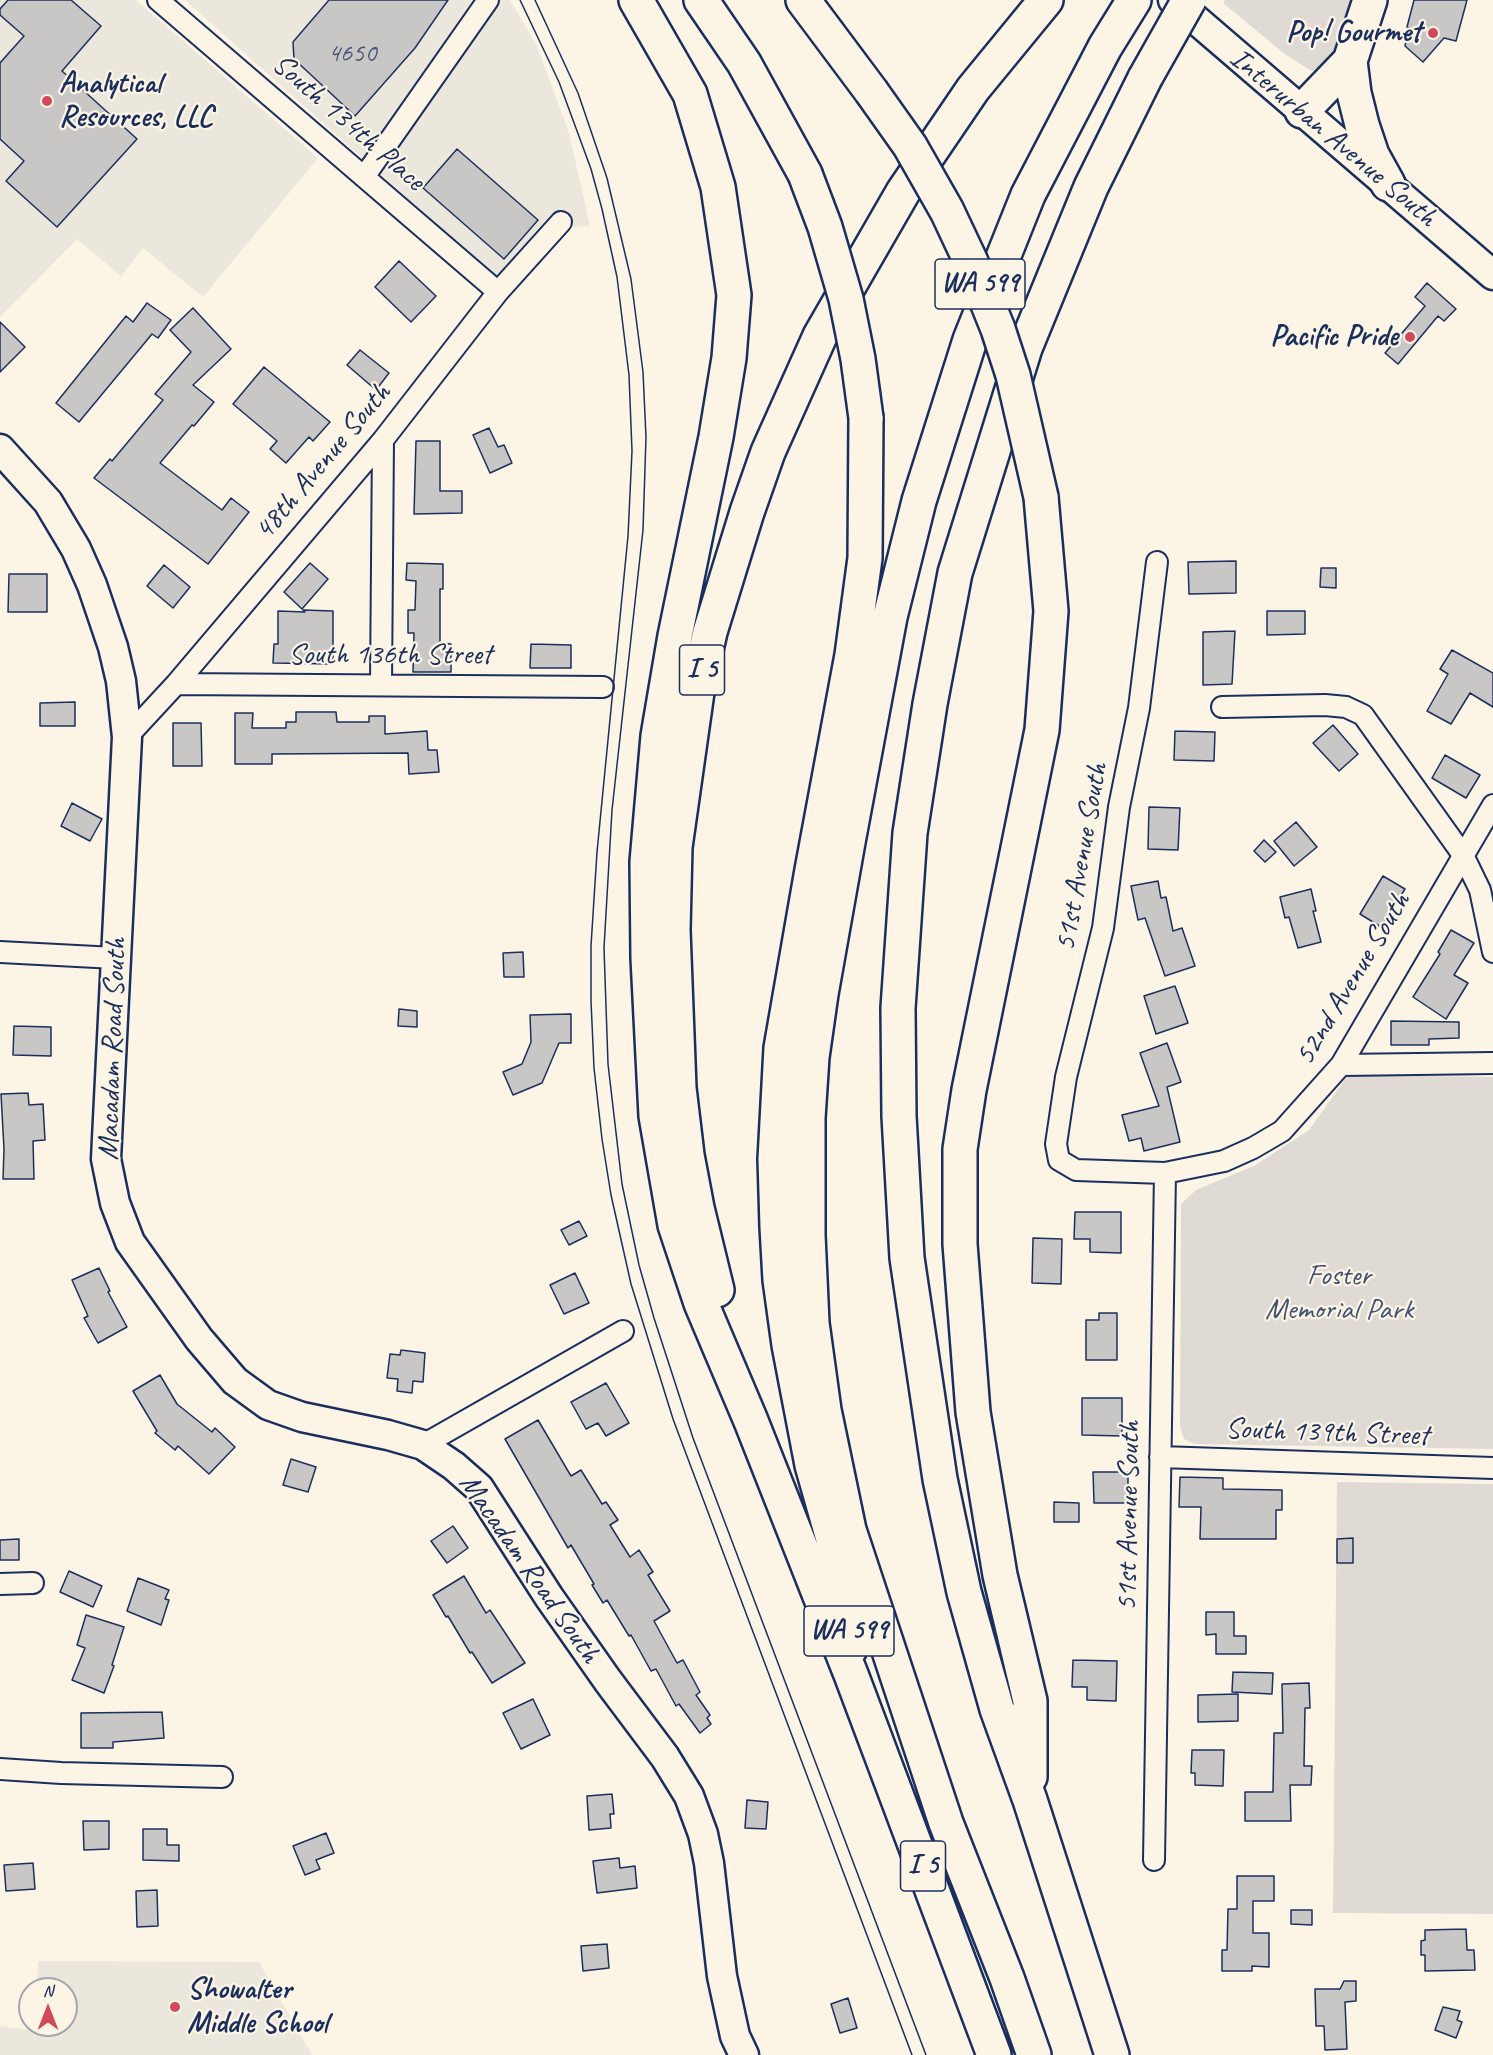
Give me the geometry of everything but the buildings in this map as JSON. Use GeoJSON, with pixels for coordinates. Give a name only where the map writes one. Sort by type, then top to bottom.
{"type":"FeatureCollection","features":[{"type":"Feature","properties":{"kind":"highway"},"geometry":{"type":"LineString","coordinates":[[636,0],[690,94],[718,187],[734,295],[729,358],[718,426],[675,636],[658,736],[647,862],[648,958],[656,1116],[675,1225],[701,1303],[752,1421]]}},
{"type":"Feature","properties":{"kind":"highway","name":"WA 599"},"geometry":{"type":"LineString","coordinates":[[701,0],[744,63],[805,174],[825,227],[846,299],[858,359],[866,418],[864,570],[852,655],[782,1048],[776,1159],[780,1280],[792,1366],[812,1465],[846,1585],[852,1677]]}},
{"type":"Feature","properties":{"kind":"highway","name":"WA 599"},"geometry":{"type":"LineString","coordinates":[[795,0],[830,36],[871,91],[910,146],[947,212],[971,262],[1013,375],[1041,497],[1051,611],[1042,730],[969,1090],[960,1149],[960,1244],[973,1412],[1000,1575],[1030,1701],[1030,1800]]}},
{"type":"Feature","properties":{"kind":"highway"},"geometry":{"type":"LineString","coordinates":[[803,0],[830,36]]}},
{"type":"Feature","properties":{"kind":"highway","name":"I 5"},"geometry":{"type":"LineString","coordinates":[[994,2055],[852,1677],[752,1421],[697,1208],[687,1155],[679,1088],[673,930],[675,847],[698,685],[716,610],[768,452],[820,336],[875,238],[928,154],[973,89],[1046,0]]}},
{"type":"Feature","properties":{"kind":"highway","name":"I 5"},"geometry":{"type":"LineString","coordinates":[[1034,2055],[1007,1978],[946,1823],[849,1530],[824,1410],[812,1323],[808,1235],[808,1118],[812,1057],[821,994],[848,842],[890,618],[919,501],[970,340],[1028,195],[1105,47],[1134,0]]}},
{"type":"Feature","properties":{"kind":"highway"},"geometry":{"type":"LineString","coordinates":[[1112,2055],[1030,1800],[997,1709],[976,1637],[940,1479],[907,1258],[899,1116],[898,1008],[910,833],[930,704],[955,573],[1025,348],[1091,187],[1145,78],[1189,0]]}},
{"type":"Feature","properties":{"kind":"highway"},"geometry":{"type":"LineString","coordinates":[[1370,0],[1350,61],[1354,93],[1362,125],[1372,155],[1388,184]]}},
{"type":"Feature","properties":{"kind":"highway"},"geometry":{"type":"LineString","coordinates":[[1302,111],[1350,61]]}},
{"type":"Feature","properties":{"kind":"street","name":"South 134th Place"},"geometry":{"type":"LineString","coordinates":[[158,0],[498,292]]}},
{"type":"Feature","properties":{"kind":"street"},"geometry":{"type":"LineString","coordinates":[[364,177],[488,0]]}},
{"type":"Feature","properties":{"kind":"street","name":"Interurban Avenue South"},"geometry":{"type":"LineString","coordinates":[[1173,0],[1493,275]]}},
{"type":"Feature","properties":{"kind":"street","name":"48th Avenue South"},"geometry":{"type":"LineString","coordinates":[[127,737],[176,684],[383,440],[498,292],[561,222]]}},
{"type":"Feature","properties":{"kind":"street"},"geometry":{"type":"LineString","coordinates":[[381,684],[383,440]]}},
{"type":"Feature","properties":{"kind":"street","name":"Macadam Road South"},"geometry":{"type":"LineString","coordinates":[[0,449],[48,502],[76,549],[92,585],[113,647],[121,681],[127,737],[106,1159],[115,1203],[130,1242],[199,1339],[235,1381],[268,1405],[302,1417],[388,1435],[423,1445],[454,1466],[479,1488],[549,1597],[665,1757],[689,1796],[703,1834],[709,1863],[722,1976],[735,2036],[744,2055]]}},
{"type":"Feature","properties":{"kind":"street","name":"51st Avenue South"},"geometry":{"type":"LineString","coordinates":[[1059,1160],[1056,1144],[1066,1077],[1103,928],[1119,807],[1139,708],[1157,562]]}},
{"type":"Feature","properties":{"kind":"street","name":"South 136th Street"},"geometry":{"type":"LineString","coordinates":[[176,684],[603,687]]}},
{"type":"Feature","properties":{"kind":"street"},"geometry":{"type":"LineString","coordinates":[[1222,707],[1325,705],[1346,707],[1363,715],[1463,855],[1480,890],[1493,952]]}},
{"type":"Feature","properties":{"kind":"street","name":"52nd Avenue South"},"geometry":{"type":"LineString","coordinates":[[1059,1160],[1076,1170],[1165,1173],[1224,1161],[1282,1131],[1341,1065],[1493,805]]}},
{"type":"Feature","properties":{"kind":"street"},"geometry":{"type":"LineString","coordinates":[[0,952],[115,958]]}},
{"type":"Feature","properties":{"kind":"street"},"geometry":{"type":"LineString","coordinates":[[1341,1065],[1493,1064]]}},
{"type":"Feature","properties":{"kind":"street","name":"51st Avenue South"},"geometry":{"type":"LineString","coordinates":[[1154,1860],[1165,1173]]}},
{"type":"Feature","properties":{"kind":"street"},"geometry":{"type":"LineString","coordinates":[[423,1445],[623,1330]]}},
{"type":"Feature","properties":{"kind":"street","name":"South 139th Street"},"geometry":{"type":"LineString","coordinates":[[1160,1457],[1493,1468]]}},
{"type":"Feature","properties":{"kind":"street"},"geometry":{"type":"LineString","coordinates":[[0,1584],[33,1583]]}},
{"type":"Feature","properties":{"kind":"street"},"geometry":{"type":"LineString","coordinates":[[0,1769],[222,1778]]}},
{"type":"Feature","properties":{"kind":"shaded area"},"geometry":{"type":"Polygon","coordinates":[[[0,0],[136,0],[318,158],[203,297],[143,248],[121,276],[77,239],[0,317],[0,0]]]}},
{"type":"Feature","properties":{"kind":"shaded area"},"geometry":{"type":"Polygon","coordinates":[[[185,0],[510,0],[537,46],[569,133],[590,226],[573,227],[551,214],[496,277],[185,0]]]}},
{"type":"Feature","properties":{"kind":"shaded area","name":"Showalter Middle School"},"geometry":{"type":"Polygon","coordinates":[[[38,1961],[259,1962],[312,2055],[0,2055],[0,2026],[18,2028],[18,2037],[78,2037],[78,1977],[37,1977],[38,1961]]]}},
{"type":"Feature","properties":{"kind":"green space"},"geometry":{"type":"Polygon","coordinates":[[[1225,0],[1359,0],[1334,59],[1312,71],[1286,55],[1223,3],[1225,0]]]}},
{"type":"Feature","properties":{"kind":"green space","name":"Foster Memorial Park"},"geometry":{"type":"Polygon","coordinates":[[[1348,1075],[1493,1077],[1493,1449],[1195,1444],[1184,1439],[1180,1427],[1181,1204],[1196,1190],[1254,1166],[1309,1130],[1348,1075]]]}},
{"type":"Feature","properties":{"kind":"green space"},"geometry":{"type":"Polygon","coordinates":[[[1337,1482],[1493,1484],[1493,1914],[1333,1913],[1337,1482]]]}},
{"type":"Feature","properties":{"kind":"tram line"},"geometry":{"type":"LineString","coordinates":[[520,0],[559,82],[591,169],[617,277],[629,375],[632,451],[628,536],[597,852],[591,946],[594,1068],[611,1195],[631,1284],[673,1419],[912,2055]]}},
{"type":"Feature","properties":{"kind":"tram line"},"geometry":{"type":"LineString","coordinates":[[535,0],[578,93],[607,178],[631,279],[643,372],[646,437],[643,530],[612,810],[604,948],[608,1064],[622,1184],[639,1265],[693,1438],[926,2055]]}},
{"type":"Feature","properties":{"kind":"place","name":"Pop! Gourmet"},"geometry":{"type":"Point","coordinates":[1433,33]}},
{"type":"Feature","properties":{"kind":"place","name":"Analytical Resources, LLC"},"geometry":{"type":"Point","coordinates":[47,101]}},
{"type":"Feature","properties":{"kind":"place","name":"Pacific Pride"},"geometry":{"type":"Point","coordinates":[1410,337]}},
{"type":"Feature","properties":{"kind":"place","name":"Showalter Middle School"},"geometry":{"type":"Point","coordinates":[175,2007]}}]}
